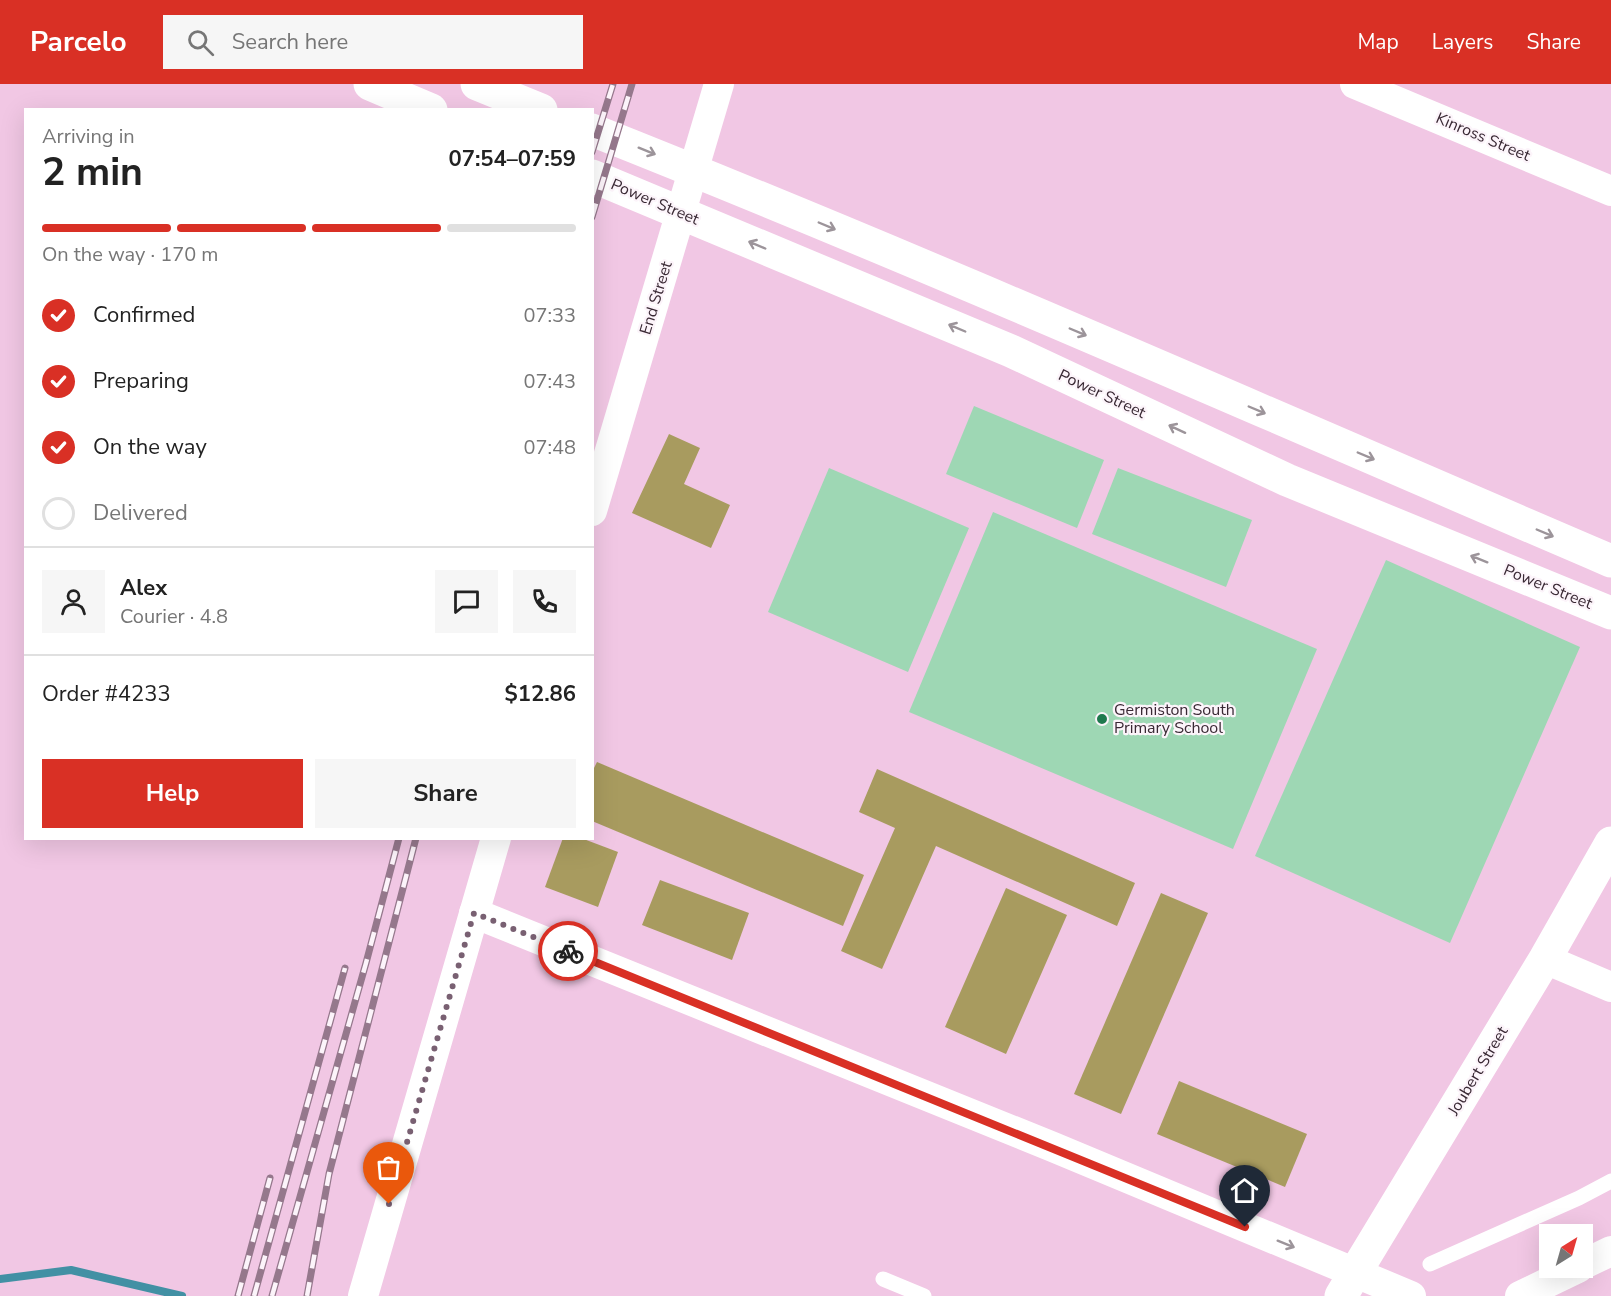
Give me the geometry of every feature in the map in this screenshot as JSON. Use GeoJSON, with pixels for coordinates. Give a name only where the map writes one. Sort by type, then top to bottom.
{"type":"FeatureCollection","features":[{"type":"Feature","properties":{"kind":"main road"},"geometry":{"type":"LineString","coordinates":[[370,84],[426,108]]}},
{"type":"Feature","properties":{"kind":"main road"},"geometry":{"type":"LineString","coordinates":[[477,84],[536,108]]}},
{"type":"Feature","properties":{"kind":"main road"},"geometry":{"type":"LineString","coordinates":[[594,131],[703,174],[1024,309],[1611,561]]}},
{"type":"Feature","properties":{"kind":"main road","name":"Power Street"},"geometry":{"type":"LineString","coordinates":[[594,177],[1011,351],[1287,480],[1611,613]]}},
{"type":"Feature","properties":{"kind":"main road","name":"Joubert Street"},"geometry":{"type":"LineString","coordinates":[[1349,1284],[1545,959],[1611,843]]}},
{"type":"Feature","properties":{"kind":"street","name":"End Street"},"geometry":{"type":"LineString","coordinates":[[594,505],[719,84]]}},
{"type":"Feature","properties":{"kind":"street","name":"Kinross Street"},"geometry":{"type":"LineString","coordinates":[[1355,84],[1611,190]]}},
{"type":"Feature","properties":{"kind":"street"},"geometry":{"type":"LineString","coordinates":[[367,1295],[495,840]]}},
{"type":"Feature","properties":{"kind":"street"},"geometry":{"type":"LineString","coordinates":[[474,913],[1349,1284],[1411,1296]]}},
{"type":"Feature","properties":{"kind":"street"},"geometry":{"type":"LineString","coordinates":[[1545,959],[1611,987]]}},
{"type":"Feature","properties":{"kind":"street"},"geometry":{"type":"LineString","coordinates":[[1593,1260],[1611,1251]]}},
{"type":"Feature","properties":{"kind":"street"},"geometry":{"type":"LineString","coordinates":[[1521,1296],[1558,1278]]}},
{"type":"Feature","properties":{"kind":"lane"},"geometry":{"type":"LineString","coordinates":[[1430,1264],[1579,1198],[1611,1181]]}},
{"type":"Feature","properties":{"kind":"lane"},"geometry":{"type":"LineString","coordinates":[[884,1279],[924,1296]]}},
{"type":"Feature","properties":{"kind":"green space"},"geometry":{"type":"Polygon","coordinates":[[[974,406],[1104,460],[1077,528],[946,474],[974,406]]]}},
{"type":"Feature","properties":{"kind":"green space"},"geometry":{"type":"Polygon","coordinates":[[[829,468],[969,528],[908,672],[768,612],[829,468]]]}},
{"type":"Feature","properties":{"kind":"green space"},"geometry":{"type":"Polygon","coordinates":[[[1118,468],[1252,520],[1226,587],[1092,534],[1118,468]]]}},
{"type":"Feature","properties":{"kind":"green space"},"geometry":{"type":"Polygon","coordinates":[[[993,512],[1317,649],[1233,849],[909,712],[993,512]]]}},
{"type":"Feature","properties":{"kind":"green space"},"geometry":{"type":"Polygon","coordinates":[[[1386,560],[1580,647],[1450,943],[1255,856],[1386,560]]]}},
{"type":"Feature","properties":{"kind":"building"},"geometry":{"type":"Polygon","coordinates":[[[669,434],[700,448],[684,484],[730,505],[711,548],[632,513],[669,434]]]}},
{"type":"Feature","properties":{"kind":"building"},"geometry":{"type":"Polygon","coordinates":[[[597,762],[864,875],[843,926],[594,822],[594,768],[597,762]]]}},
{"type":"Feature","properties":{"kind":"building"},"geometry":{"type":"Polygon","coordinates":[[[877,769],[1135,883],[1117,926],[936,846],[882,969],[841,951],[895,828],[859,812],[877,769]]]}},
{"type":"Feature","properties":{"kind":"building"},"geometry":{"type":"Polygon","coordinates":[[[562,840],[586,840],[618,852],[598,907],[545,887],[562,840]]]}},
{"type":"Feature","properties":{"kind":"building"},"geometry":{"type":"Polygon","coordinates":[[[660,880],[749,913],[732,960],[642,925],[660,880]]]}},
{"type":"Feature","properties":{"kind":"building"},"geometry":{"type":"Polygon","coordinates":[[[1006,888],[1067,915],[1006,1054],[945,1027],[1006,888]]]}},
{"type":"Feature","properties":{"kind":"building"},"geometry":{"type":"Polygon","coordinates":[[[1161,893],[1208,913],[1121,1114],[1074,1094],[1161,893]]]}},
{"type":"Feature","properties":{"kind":"building"},"geometry":{"type":"Polygon","coordinates":[[[1179,1081],[1307,1134],[1285,1187],[1157,1134],[1179,1081]]]}},
{"type":"Feature","properties":{"kind":"waterway"},"geometry":{"type":"LineString","coordinates":[[0,1279],[71,1270],[182,1296]]}},
{"type":"Feature","properties":{"kind":"railway"},"geometry":{"type":"LineString","coordinates":[[594,146],[613,84]]}},
{"type":"Feature","properties":{"kind":"railway"},"geometry":{"type":"LineString","coordinates":[[594,210],[632,84]]}},
{"type":"Feature","properties":{"kind":"railway"},"geometry":{"type":"LineString","coordinates":[[272,1296],[398,840]]}},
{"type":"Feature","properties":{"kind":"railway"},"geometry":{"type":"LineString","coordinates":[[307,1296],[329,1174],[415,840]]}},
{"type":"Feature","properties":{"kind":"railway"},"geometry":{"type":"LineString","coordinates":[[254,1296],[345,968]]}},
{"type":"Feature","properties":{"kind":"railway"},"geometry":{"type":"LineString","coordinates":[[238,1296],[270,1178]]}},
{"type":"Feature","properties":{"kind":"way so far"},"geometry":{"type":"LineString","coordinates":[[389,1204],[474,913],[568,951]]}},
{"type":"Feature","properties":{"kind":"place","name":"Germiston South Primary School"},"geometry":{"type":"Point","coordinates":[1102,719]}},
{"type":"Feature","properties":{"kind":"route"},"geometry":{"type":"LineString","coordinates":[[568,951],[1245,1227]]}}]}
